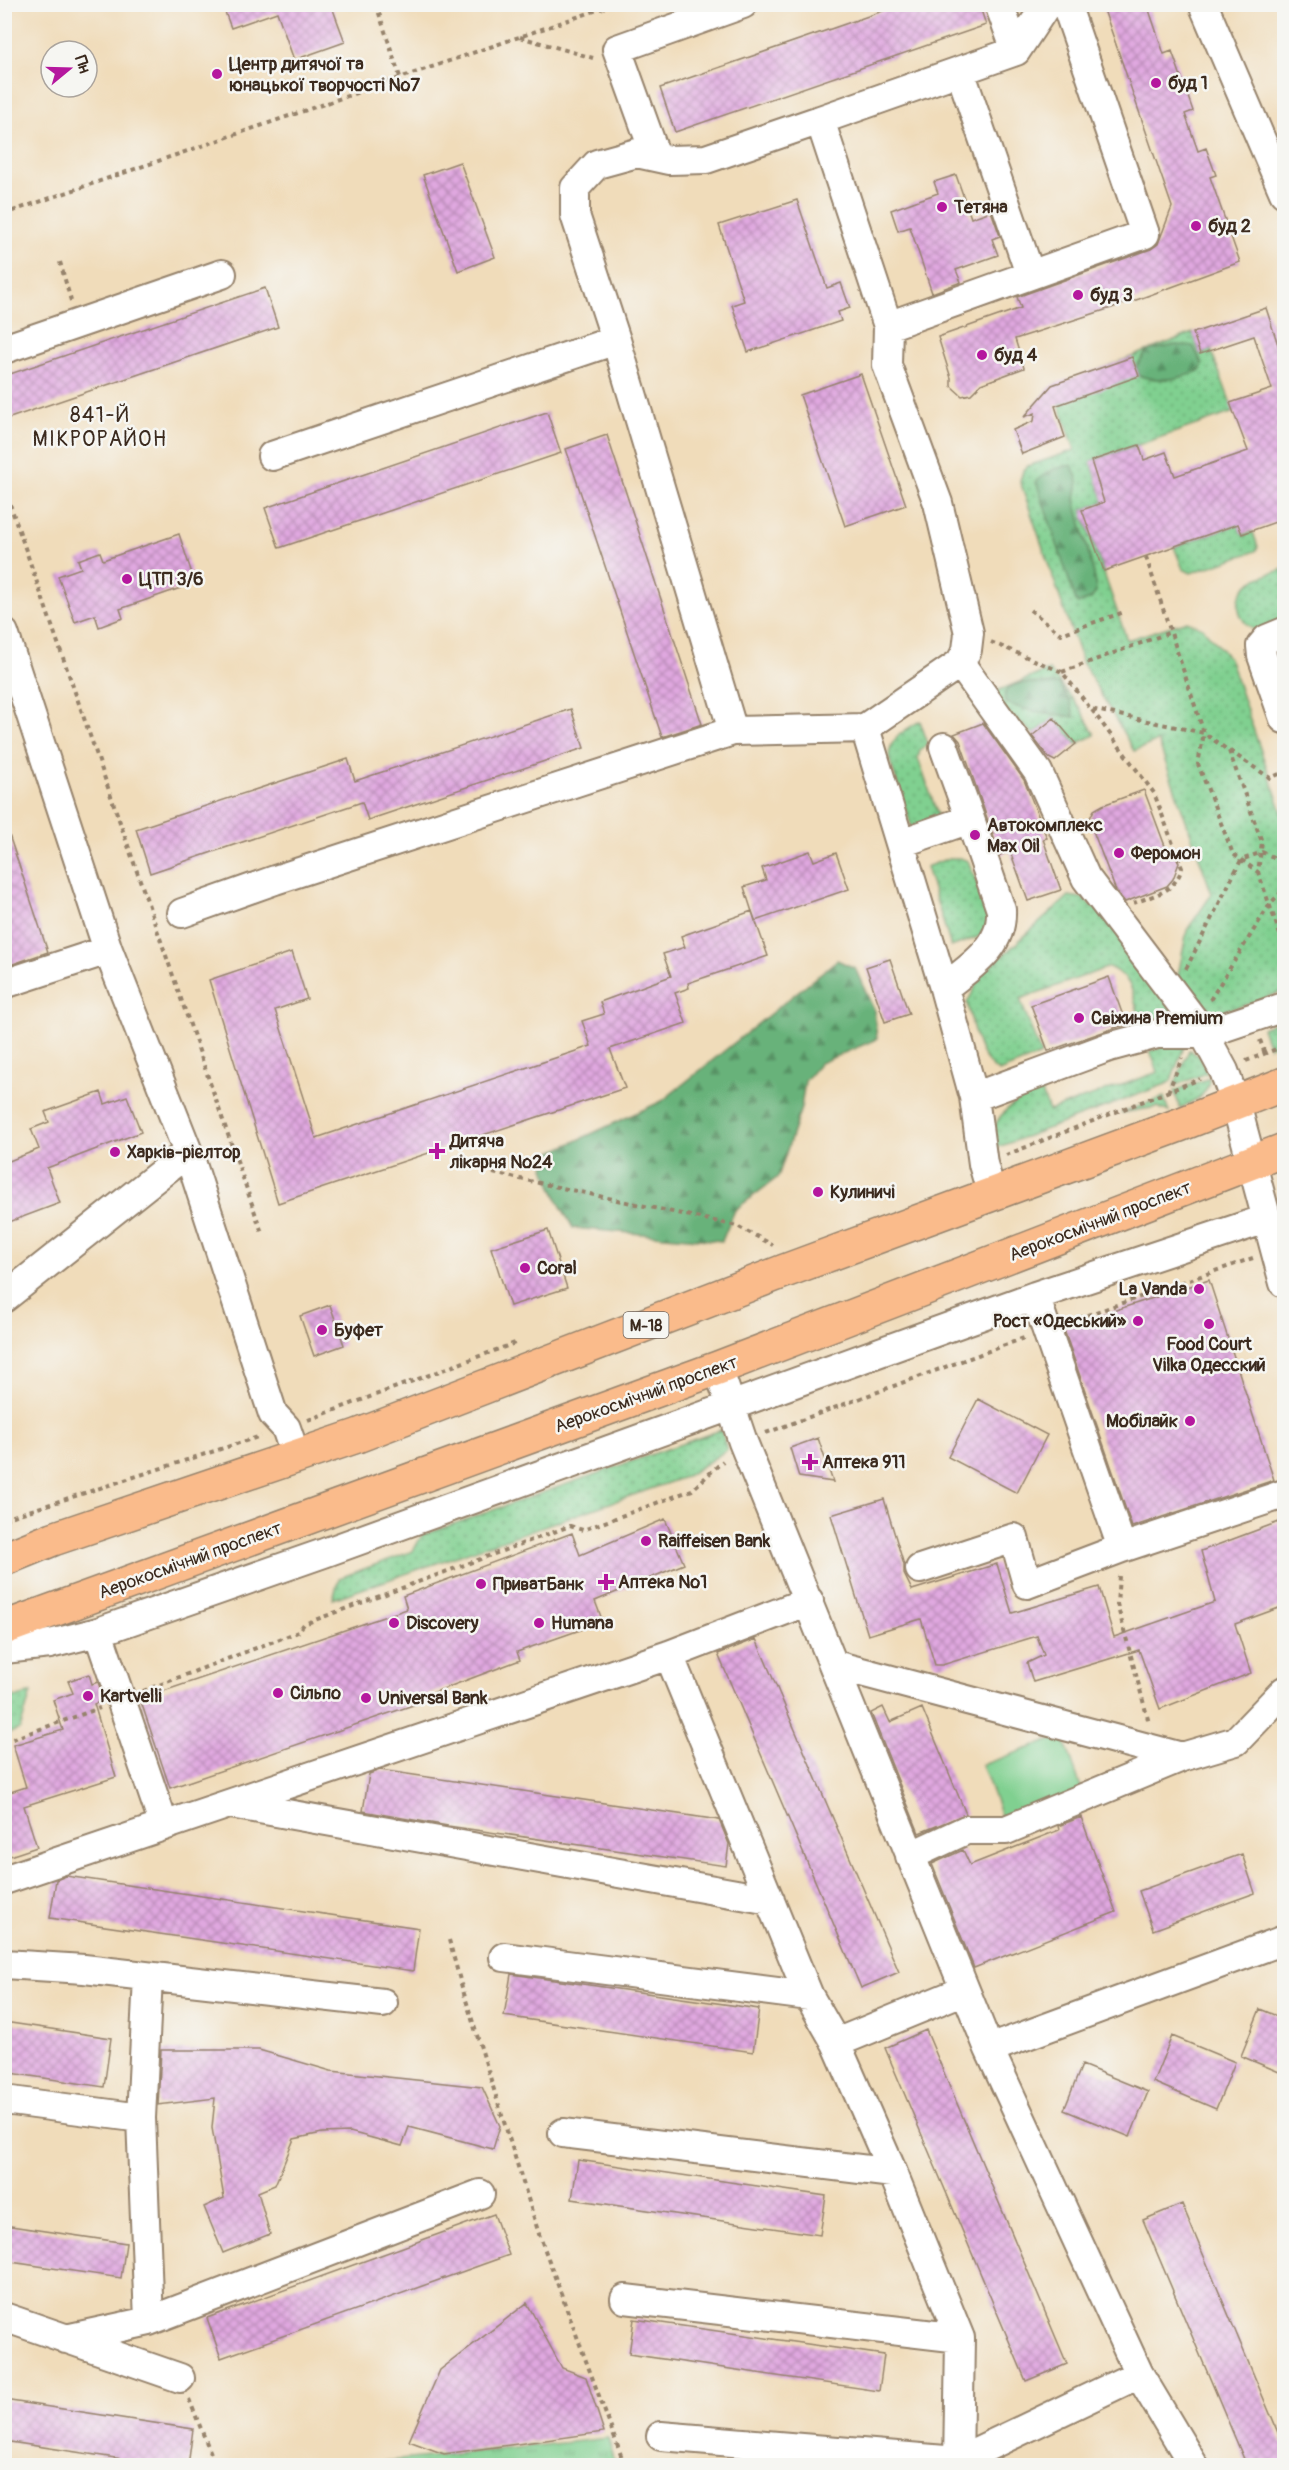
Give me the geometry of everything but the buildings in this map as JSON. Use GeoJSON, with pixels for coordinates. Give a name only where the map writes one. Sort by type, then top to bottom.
{"type":"FeatureCollection","features":[{"type":"Feature","properties":{"kind":"main road","name":"М-18"},"geometry":{"type":"LineString","coordinates":[[4,1559],[291,1443],[782,1272],[1236,1104],[1284,1084]]}},
{"type":"Feature","properties":{"kind":"main road","name":"Аерокосмічний проспект"},"geometry":{"type":"LineString","coordinates":[[4,1628],[718,1368],[1284,1150]]}},
{"type":"Feature","properties":{"kind":"street"},"geometry":{"type":"LineString","coordinates":[[656,157],[617,49],[743,4]]}},
{"type":"Feature","properties":{"kind":"street"},"geometry":{"type":"LineString","coordinates":[[999,4],[1016,51]]}},
{"type":"Feature","properties":{"kind":"street"},"geometry":{"type":"LineString","coordinates":[[733,731],[616,340],[575,215],[575,188],[597,164],[637,153],[669,160],[706,159],[1016,51],[1047,4]]}},
{"type":"Feature","properties":{"kind":"street"},"geometry":{"type":"LineString","coordinates":[[888,326],[1145,234],[1066,4]]}},
{"type":"Feature","properties":{"kind":"street"},"geometry":{"type":"LineString","coordinates":[[1203,4],[1274,144],[1284,193]]}},
{"type":"Feature","properties":{"kind":"street"},"geometry":{"type":"LineString","coordinates":[[960,71],[1030,274]]}},
{"type":"Feature","properties":{"kind":"street"},"geometry":{"type":"LineString","coordinates":[[182,913],[286,876],[733,731],[865,728],[960,663],[967,650],[969,633],[938,503],[887,365],[888,326],[820,120]]}},
{"type":"Feature","properties":{"kind":"street"},"geometry":{"type":"LineString","coordinates":[[4,349],[222,274]]}},
{"type":"Feature","properties":{"kind":"street"},"geometry":{"type":"LineString","coordinates":[[272,456],[616,340]]}},
{"type":"Feature","properties":{"kind":"street"},"geometry":{"type":"LineString","coordinates":[[1284,632],[1267,639],[1261,646],[1262,656],[1284,719]]}},
{"type":"Feature","properties":{"kind":"street"},"geometry":{"type":"LineString","coordinates":[[4,633],[12,674],[108,950],[188,1152],[273,1414],[291,1443]]}},
{"type":"Feature","properties":{"kind":"street"},"geometry":{"type":"LineString","coordinates":[[960,663],[1038,772],[1086,878],[1204,1034],[1224,1071],[1236,1104],[1284,1283]]}},
{"type":"Feature","properties":{"kind":"street"},"geometry":{"type":"LineString","coordinates":[[865,728],[944,988],[974,1097],[983,1164],[992,1195]]}},
{"type":"Feature","properties":{"kind":"street"},"geometry":{"type":"LineString","coordinates":[[944,747],[1001,910],[1002,925],[998,936],[987,952],[944,988]]}},
{"type":"Feature","properties":{"kind":"street"},"geometry":{"type":"LineString","coordinates":[[900,843],[970,819]]}},
{"type":"Feature","properties":{"kind":"street"},"geometry":{"type":"LineString","coordinates":[[4,984],[108,950]]}},
{"type":"Feature","properties":{"kind":"street"},"geometry":{"type":"LineString","coordinates":[[974,1097],[1109,1047],[1156,1034],[1204,1034],[1284,1007]]}},
{"type":"Feature","properties":{"kind":"street"},"geometry":{"type":"LineString","coordinates":[[4,1298],[188,1152]]}},
{"type":"Feature","properties":{"kind":"street"},"geometry":{"type":"LineString","coordinates":[[4,1649],[50,1644],[98,1632],[1035,1296],[1266,1219]]}},
{"type":"Feature","properties":{"kind":"street"},"geometry":{"type":"LineString","coordinates":[[1035,1296],[1122,1548]]}},
{"type":"Feature","properties":{"kind":"street"},"geometry":{"type":"LineString","coordinates":[[718,1368],[743,1442],[809,1600],[989,2049],[1139,2374],[1194,2466]]}},
{"type":"Feature","properties":{"kind":"street"},"geometry":{"type":"LineString","coordinates":[[920,1569],[1014,1538],[1027,1584],[1122,1548],[1284,1494]]}},
{"type":"Feature","properties":{"kind":"street"},"geometry":{"type":"LineString","coordinates":[[4,1543],[52,1539]]}},
{"type":"Feature","properties":{"kind":"street"},"geometry":{"type":"LineString","coordinates":[[4,1880],[669,1655],[809,1600]]}},
{"type":"Feature","properties":{"kind":"street"},"geometry":{"type":"LineString","coordinates":[[98,1632],[164,1826]]}},
{"type":"Feature","properties":{"kind":"street"},"geometry":{"type":"LineString","coordinates":[[669,1655],[809,1996],[836,2043],[960,2338],[958,2463]]}},
{"type":"Feature","properties":{"kind":"street"},"geometry":{"type":"LineString","coordinates":[[835,1665],[1169,1754]]}},
{"type":"Feature","properties":{"kind":"street"},"geometry":{"type":"LineString","coordinates":[[910,1856],[966,1830],[1006,1830],[1169,1754],[1236,1741],[1284,1691]]}},
{"type":"Feature","properties":{"kind":"street"},"geometry":{"type":"LineString","coordinates":[[229,1804],[770,1900]]}},
{"type":"Feature","properties":{"kind":"street"},"geometry":{"type":"LineString","coordinates":[[989,2049],[1284,1940]]}},
{"type":"Feature","properties":{"kind":"street"},"geometry":{"type":"LineString","coordinates":[[504,1957],[809,1996]]}},
{"type":"Feature","properties":{"kind":"street"},"geometry":{"type":"LineString","coordinates":[[4,1964],[84,1969],[383,2003]]}},
{"type":"Feature","properties":{"kind":"street"},"geometry":{"type":"LineString","coordinates":[[148,1977],[141,2118],[149,2322]]}},
{"type":"Feature","properties":{"kind":"street"},"geometry":{"type":"LineString","coordinates":[[836,2043],[965,1990]]}},
{"type":"Feature","properties":{"kind":"street"},"geometry":{"type":"LineString","coordinates":[[4,2100],[141,2118]]}},
{"type":"Feature","properties":{"kind":"street"},"geometry":{"type":"LineString","coordinates":[[563,2133],[892,2173]]}},
{"type":"Feature","properties":{"kind":"street"},"geometry":{"type":"LineString","coordinates":[[66,2339],[149,2322],[480,2194]]}},
{"type":"Feature","properties":{"kind":"street"},"geometry":{"type":"LineString","coordinates":[[625,2299],[960,2338]]}},
{"type":"Feature","properties":{"kind":"street"},"geometry":{"type":"LineString","coordinates":[[4,2317],[180,2378]]}},
{"type":"Feature","properties":{"kind":"street"},"geometry":{"type":"LineString","coordinates":[[661,2436],[958,2463],[1139,2374]]}},
{"type":"Feature","properties":{"kind":"path"},"geometry":{"type":"LineString","coordinates":[[376,4],[400,77]]}},
{"type":"Feature","properties":{"kind":"path"},"geometry":{"type":"LineString","coordinates":[[4,214],[615,4]]}},
{"type":"Feature","properties":{"kind":"path"},"geometry":{"type":"LineString","coordinates":[[519,37],[597,60]]}},
{"type":"Feature","properties":{"kind":"path"},"geometry":{"type":"LineString","coordinates":[[60,262],[72,303]]}},
{"type":"Feature","properties":{"kind":"path"},"geometry":{"type":"LineString","coordinates":[[4,487],[262,1233]]}},
{"type":"Feature","properties":{"kind":"path"},"geometry":{"type":"LineString","coordinates":[[1146,556],[1204,734],[1198,764],[1233,854],[1258,872]]}},
{"type":"Feature","properties":{"kind":"path"},"geometry":{"type":"LineString","coordinates":[[1030,610],[1061,634],[1124,612]]}},
{"type":"Feature","properties":{"kind":"path"},"geometry":{"type":"LineString","coordinates":[[1062,672],[1171,632]]}},
{"type":"Feature","properties":{"kind":"path"},"geometry":{"type":"LineString","coordinates":[[969,633],[1062,672],[1154,793],[1182,868],[1176,883],[1169,890],[1111,911]]}},
{"type":"Feature","properties":{"kind":"path"},"geometry":{"type":"LineString","coordinates":[[1091,709],[1204,734],[1270,777],[1284,772]]}},
{"type":"Feature","properties":{"kind":"path"},"geometry":{"type":"LineString","coordinates":[[1229,751],[1262,842],[1258,872],[1284,946]]}},
{"type":"Feature","properties":{"kind":"path"},"geometry":{"type":"LineString","coordinates":[[1173,994],[1241,860],[1262,852],[1284,862]]}},
{"type":"Feature","properties":{"kind":"path"},"geometry":{"type":"LineString","coordinates":[[1208,1004],[1269,904],[1284,889]]}},
{"type":"Feature","properties":{"kind":"path"},"geometry":{"type":"LineString","coordinates":[[493,1173],[737,1226],[774,1246]]}},
{"type":"Feature","properties":{"kind":"path"},"geometry":{"type":"LineString","coordinates":[[4,1742],[298,1632],[304,1624],[570,1526],[583,1530],[692,1490],[743,1442],[1046,1330],[1276,1251]]}},
{"type":"Feature","properties":{"kind":"path"},"geometry":{"type":"LineString","coordinates":[[4,1519],[291,1443],[315,1418]]}},
{"type":"Feature","properties":{"kind":"path"},"geometry":{"type":"LineString","coordinates":[[1122,1548],[1117,1604],[1169,1754]]}},
{"type":"Feature","properties":{"kind":"path"},"geometry":{"type":"LineString","coordinates":[[449,1940],[539,2234],[625,2466]]}},
{"type":"Feature","properties":{"kind":"green space"},"geometry":{"type":"Polygon","coordinates":[[[1193,333],[1200,354],[1211,350],[1234,412],[1091,461],[1104,502],[1082,510],[1127,640],[1187,621],[1203,628],[1229,658],[1284,818],[1284,991],[1241,1006],[1216,1011],[1198,1006],[1177,980],[1187,930],[1212,894],[1158,741],[1134,751],[1082,662],[1020,481],[1023,471],[1028,466],[1075,450],[1057,398],[1061,384],[1193,333]]]}},
{"type":"Feature","properties":{"kind":"green space"},"geometry":{"type":"Polygon","coordinates":[[[1176,345],[1193,346],[1202,363],[1201,370],[1170,379],[1139,376],[1136,367],[1147,351],[1176,345]]]}},
{"type":"Feature","properties":{"kind":"green space"},"geometry":{"type":"Polygon","coordinates":[[[1072,465],[1078,481],[1075,500],[1094,574],[1096,592],[1091,599],[1077,604],[1036,481],[1054,469],[1072,465]]]}},
{"type":"Feature","properties":{"kind":"green space"},"geometry":{"type":"Polygon","coordinates":[[[1238,524],[1243,535],[1253,532],[1258,547],[1256,551],[1191,573],[1183,569],[1174,547],[1238,524]]]}},
{"type":"Feature","properties":{"kind":"green space"},"geometry":{"type":"Polygon","coordinates":[[[1284,569],[1284,626],[1265,632],[1254,630],[1248,626],[1240,614],[1241,593],[1254,580],[1284,569]]]}},
{"type":"Feature","properties":{"kind":"green space"},"geometry":{"type":"Polygon","coordinates":[[[1049,670],[1080,708],[1095,735],[1076,744],[1054,718],[1034,734],[995,703],[992,693],[1049,670]]]}},
{"type":"Feature","properties":{"kind":"green space"},"geometry":{"type":"Polygon","coordinates":[[[1019,683],[1059,684],[1071,703],[1074,717],[1030,710],[1005,702],[1007,690],[1019,683]]]}},
{"type":"Feature","properties":{"kind":"green space"},"geometry":{"type":"Polygon","coordinates":[[[920,721],[928,744],[920,750],[918,758],[939,819],[912,828],[889,758],[895,740],[920,721]]]}},
{"type":"Feature","properties":{"kind":"green space"},"geometry":{"type":"Polygon","coordinates":[[[949,858],[968,861],[989,913],[985,932],[951,947],[926,867],[949,858]]]}},
{"type":"Feature","properties":{"kind":"green space"},"geometry":{"type":"Polygon","coordinates":[[[1069,896],[1082,898],[1107,918],[1174,1014],[1164,1024],[1145,1020],[1137,1010],[1128,982],[1109,967],[1020,999],[1041,1055],[999,1072],[981,1051],[967,1003],[982,974],[1069,896]]]}},
{"type":"Feature","properties":{"kind":"green space"},"geometry":{"type":"Polygon","coordinates":[[[837,960],[855,968],[874,1010],[877,1039],[820,1063],[805,1081],[801,1108],[778,1177],[735,1210],[722,1241],[573,1228],[544,1168],[550,1153],[662,1101],[837,960]]]}},
{"type":"Feature","properties":{"kind":"green space"},"geometry":{"type":"Polygon","coordinates":[[[1284,1019],[1284,1040],[1269,1047],[1262,1028],[1284,1019]]]}},
{"type":"Feature","properties":{"kind":"green space"},"geometry":{"type":"Polygon","coordinates":[[[1172,1045],[1184,1047],[1171,1081],[1166,1084],[996,1148],[995,1126],[1004,1112],[1018,1101],[1041,1090],[1049,1111],[1158,1072],[1150,1051],[1172,1045]]]}},
{"type":"Feature","properties":{"kind":"green space"},"geometry":{"type":"Polygon","coordinates":[[[1189,1050],[1199,1056],[1207,1073],[1174,1086],[1189,1050]]]}},
{"type":"Feature","properties":{"kind":"green space"},"geometry":{"type":"Polygon","coordinates":[[[1209,1078],[1203,1094],[1180,1108],[1174,1091],[1209,1078]]]}},
{"type":"Feature","properties":{"kind":"green space"},"geometry":{"type":"Polygon","coordinates":[[[1164,1097],[1169,1112],[1157,1107],[1121,1113],[1164,1097]]]}},
{"type":"Feature","properties":{"kind":"green space"},"geometry":{"type":"Polygon","coordinates":[[[721,1430],[727,1450],[685,1477],[333,1599],[339,1578],[413,1551],[422,1535],[721,1430]]]}},
{"type":"Feature","properties":{"kind":"green space"},"geometry":{"type":"Polygon","coordinates":[[[31,1693],[20,1729],[5,1735],[5,1697],[11,1695],[15,1698],[31,1693]]]}},
{"type":"Feature","properties":{"kind":"green space"},"geometry":{"type":"Polygon","coordinates":[[[1063,1736],[1083,1793],[1003,1821],[982,1765],[1063,1736]]]}},
{"type":"Feature","properties":{"kind":"green space"},"geometry":{"type":"Polygon","coordinates":[[[608,2438],[616,2465],[353,2465],[608,2438]]]}},
{"type":"Feature","properties":{"kind":"place","name":"Центр дитячої та юнацької творчості №7"},"geometry":{"type":"Point","coordinates":[217,74]}},
{"type":"Feature","properties":{"kind":"place","name":"буд 1"},"geometry":{"type":"Point","coordinates":[1156,83]}},
{"type":"Feature","properties":{"kind":"place","name":"Тетяна"},"geometry":{"type":"Point","coordinates":[942,207]}},
{"type":"Feature","properties":{"kind":"place","name":"буд 2"},"geometry":{"type":"Point","coordinates":[1196,226]}},
{"type":"Feature","properties":{"kind":"place","name":"буд 3"},"geometry":{"type":"Point","coordinates":[1078,295]}},
{"type":"Feature","properties":{"kind":"place","name":"буд 4"},"geometry":{"type":"Point","coordinates":[982,355]}},
{"type":"Feature","properties":{"kind":"place","name":"ЦТП 3/6"},"geometry":{"type":"Point","coordinates":[127,579]}},
{"type":"Feature","properties":{"kind":"place","name":"Автокомплекс Max Oil"},"geometry":{"type":"Point","coordinates":[975,835]}},
{"type":"Feature","properties":{"kind":"place","name":"Феромон"},"geometry":{"type":"Point","coordinates":[1119,853]}},
{"type":"Feature","properties":{"kind":"place","name":"Свіжина Premium"},"geometry":{"type":"Point","coordinates":[1079,1018]}},
{"type":"Feature","properties":{"kind":"place","name":"Дитяча лікарня №24"},"geometry":{"type":"Point","coordinates":[437,1151]}},
{"type":"Feature","properties":{"kind":"place","name":"Харків-рієлтор"},"geometry":{"type":"Point","coordinates":[115,1152]}},
{"type":"Feature","properties":{"kind":"place","name":"Кулиничі"},"geometry":{"type":"Point","coordinates":[818,1192]}},
{"type":"Feature","properties":{"kind":"place","name":"Coral"},"geometry":{"type":"Point","coordinates":[525,1268]}},
{"type":"Feature","properties":{"kind":"place","name":"La Vanda"},"geometry":{"type":"Point","coordinates":[1199,1289]}},
{"type":"Feature","properties":{"kind":"place","name":"Рост «Одеський»"},"geometry":{"type":"Point","coordinates":[1138,1321]}},
{"type":"Feature","properties":{"kind":"place","name":"Food Court Vilka Одесский"},"geometry":{"type":"Point","coordinates":[1209,1324]}},
{"type":"Feature","properties":{"kind":"place","name":"Буфет"},"geometry":{"type":"Point","coordinates":[322,1330]}},
{"type":"Feature","properties":{"kind":"place","name":"Мобілайк"},"geometry":{"type":"Point","coordinates":[1190,1421]}},
{"type":"Feature","properties":{"kind":"place","name":"Аптека 911"},"geometry":{"type":"Point","coordinates":[810,1462]}},
{"type":"Feature","properties":{"kind":"place","name":"Raiffeisen Bank"},"geometry":{"type":"Point","coordinates":[646,1541]}},
{"type":"Feature","properties":{"kind":"place","name":"Аптека №1"},"geometry":{"type":"Point","coordinates":[606,1582]}},
{"type":"Feature","properties":{"kind":"place","name":"ПриватБанк"},"geometry":{"type":"Point","coordinates":[481,1584]}},
{"type":"Feature","properties":{"kind":"place","name":"Discovery"},"geometry":{"type":"Point","coordinates":[394,1623]}},
{"type":"Feature","properties":{"kind":"place","name":"Humana"},"geometry":{"type":"Point","coordinates":[539,1623]}},
{"type":"Feature","properties":{"kind":"place","name":"Сільпо"},"geometry":{"type":"Point","coordinates":[278,1693]}},
{"type":"Feature","properties":{"kind":"place","name":"Kartvelli"},"geometry":{"type":"Point","coordinates":[88,1696]}},
{"type":"Feature","properties":{"kind":"place","name":"Universal Bank"},"geometry":{"type":"Point","coordinates":[366,1698]}},
{"type":"Feature","properties":{"kind":"district","name":"841-Й МІКРОРАЙОН"},"geometry":{"type":"Point","coordinates":[100,427]}}]}
